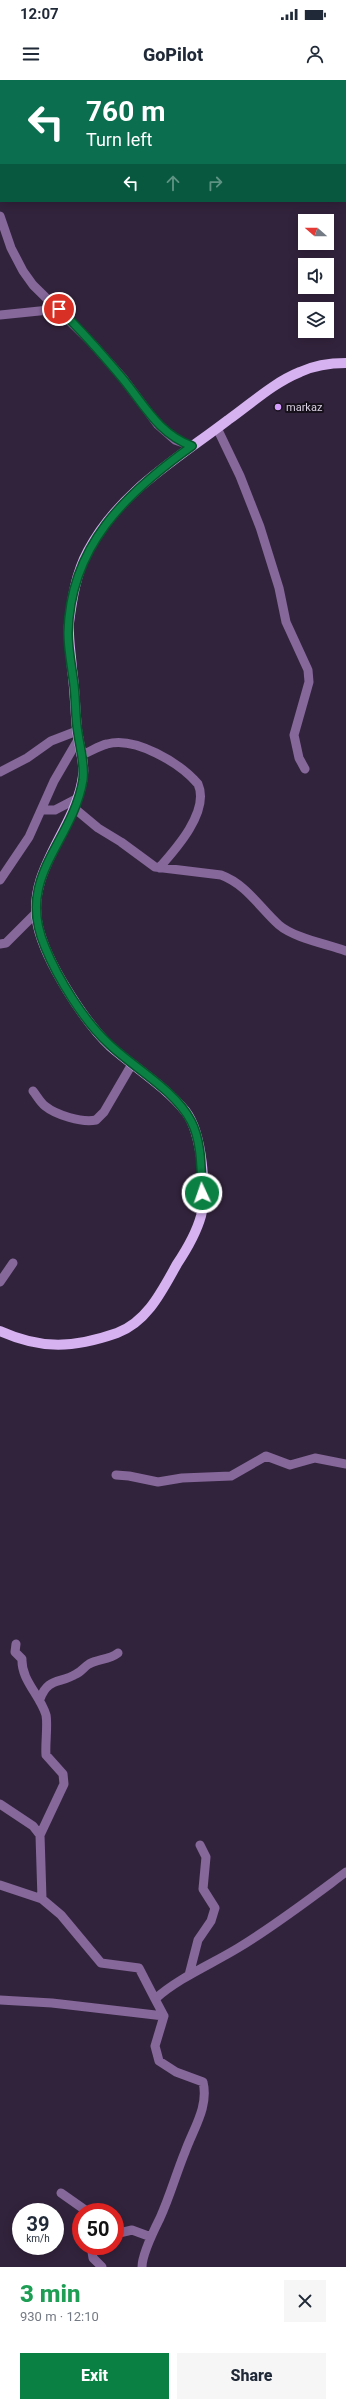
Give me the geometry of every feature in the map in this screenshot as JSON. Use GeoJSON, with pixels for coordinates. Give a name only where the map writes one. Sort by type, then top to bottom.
{"type":"FeatureCollection","features":[{"type":"Feature","properties":{"kind":"main road"},"geometry":{"type":"LineString","coordinates":[[0,1331],[30,1342],[68,1346],[109,1336],[130,1328],[150,1307],[188,1246],[198,1225],[203,1201],[199,1153],[195,1130],[185,1112],[109,1044],[83,1014],[49,956],[40,934],[36,913],[40,878],[76,803],[83,775],[68,634],[74,590],[85,558],[116,510],[132,493],[192,446],[285,379],[312,367],[346,363]]}},
{"type":"Feature","properties":{"kind":"street"},"geometry":{"type":"LineString","coordinates":[[0,216],[11,248],[22,271],[40,292],[59,309],[106,359],[158,425],[176,440],[192,446]]}},
{"type":"Feature","properties":{"kind":"street"},"geometry":{"type":"LineString","coordinates":[[0,316],[59,309]]}},
{"type":"Feature","properties":{"kind":"street"},"geometry":{"type":"LineString","coordinates":[[218,428],[240,476],[260,527],[279,588],[286,622],[308,670],[309,682],[294,735],[299,758],[305,769]]}},
{"type":"Feature","properties":{"kind":"street"},"geometry":{"type":"LineString","coordinates":[[0,772],[27,758],[51,741],[78,735]]}},
{"type":"Feature","properties":{"kind":"street"},"geometry":{"type":"LineString","coordinates":[[0,880],[29,837],[54,782],[78,735]]}},
{"type":"Feature","properties":{"kind":"street"},"geometry":{"type":"LineString","coordinates":[[81,755],[106,744],[122,743],[141,746],[155,752],[198,784],[201,798],[191,825],[159,868]]}},
{"type":"Feature","properties":{"kind":"street"},"geometry":{"type":"LineString","coordinates":[[42,810],[55,810],[76,803],[98,828],[148,863],[159,868],[221,875],[230,878],[256,899],[280,925],[306,937],[346,951]]}},
{"type":"Feature","properties":{"kind":"street"},"geometry":{"type":"LineString","coordinates":[[0,944],[6,943],[36,913]]}},
{"type":"Feature","properties":{"kind":"street"},"geometry":{"type":"LineString","coordinates":[[33,1091],[44,1105],[52,1110],[88,1121],[96,1120],[104,1112],[132,1064]]}},
{"type":"Feature","properties":{"kind":"street"},"geometry":{"type":"LineString","coordinates":[[0,1282],[13,1263]]}},
{"type":"Feature","properties":{"kind":"street"},"geometry":{"type":"LineString","coordinates":[[116,1475],[158,1482],[182,1478],[231,1476],[266,1456],[290,1465],[315,1458],[346,1464]]}},
{"type":"Feature","properties":{"kind":"street"},"geometry":{"type":"LineString","coordinates":[[16,1644],[15,1652],[22,1659],[22,1668],[40,1699],[46,1717],[46,1755],[63,1774],[64,1784],[40,1834],[42,1899]]}},
{"type":"Feature","properties":{"kind":"street"},"geometry":{"type":"LineString","coordinates":[[40,1699],[44,1688],[60,1679],[76,1675],[88,1664],[112,1658],[118,1653]]}},
{"type":"Feature","properties":{"kind":"street"},"geometry":{"type":"LineString","coordinates":[[0,1804],[33,1826],[40,1834]]}},
{"type":"Feature","properties":{"kind":"street"},"geometry":{"type":"LineString","coordinates":[[189,1975],[198,1940],[211,1921],[215,1908],[204,1889],[206,1857],[200,1844]]}},
{"type":"Feature","properties":{"kind":"street"},"geometry":{"type":"LineString","coordinates":[[155,1999],[189,1975],[251,1939],[346,1872]]}},
{"type":"Feature","properties":{"kind":"street"},"geometry":{"type":"LineString","coordinates":[[0,1885],[42,1899],[61,1915],[101,1963],[139,1968],[164,2016],[156,2046],[159,2061],[176,2072],[203,2082],[206,2093],[202,2112],[184,2152],[174,2188],[151,2237],[142,2267]]}},
{"type":"Feature","properties":{"kind":"street"},"geometry":{"type":"LineString","coordinates":[[0,2000],[52,2003],[164,2016]]}},
{"type":"Feature","properties":{"kind":"street"},"geometry":{"type":"LineString","coordinates":[[61,2193],[75,2203]]}},
{"type":"Feature","properties":{"kind":"street"},"geometry":{"type":"LineString","coordinates":[[124,2232],[132,2230],[151,2237]]}},
{"type":"Feature","properties":{"kind":"street"},"geometry":{"type":"LineString","coordinates":[[92,2255],[93,2258],[102,2267]]}},
{"type":"Feature","properties":{"kind":"place","name":"markaz"},"geometry":{"type":"Point","coordinates":[278,407]}},
{"type":"Feature","properties":{"kind":"route"},"geometry":{"type":"LineString","coordinates":[[59,309],[76,325],[106,359],[129,386],[158,425],[176,440],[192,446],[132,493],[116,510],[87,552],[82,566],[74,590],[68,634],[76,703],[77,731],[84,769],[82,782],[68,824],[44,867],[40,878],[35,906],[36,913],[39,929],[49,956],[83,1014],[95,1030],[109,1044],[159,1086],[189,1117],[198,1140],[202,1193]]}}]}
